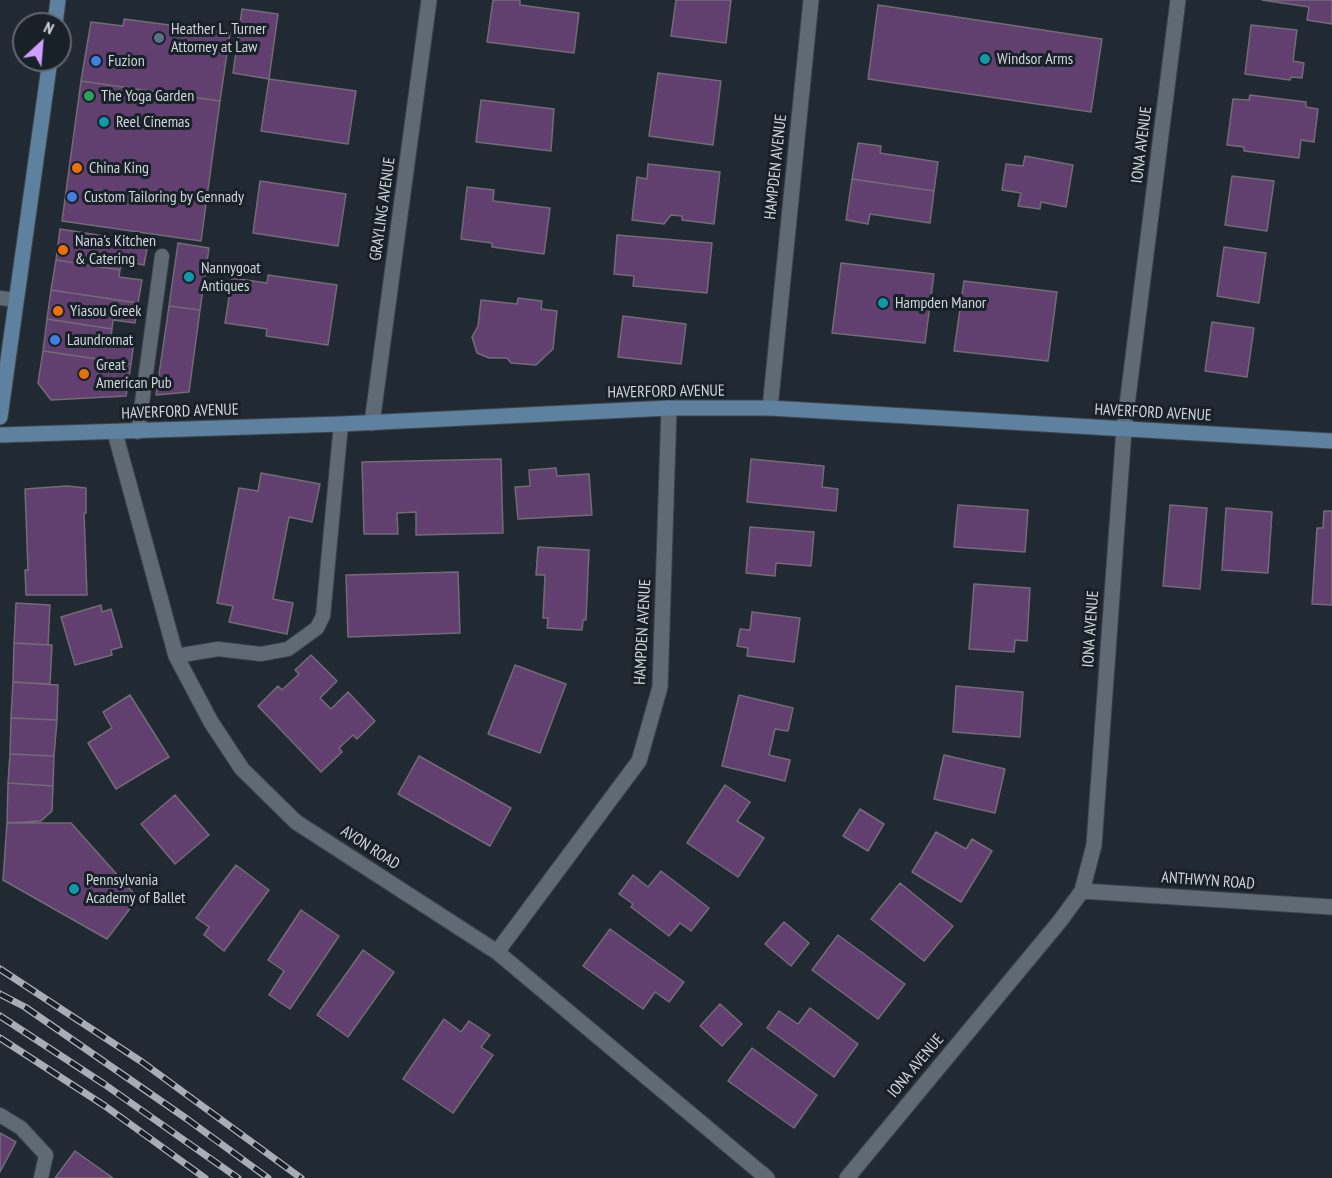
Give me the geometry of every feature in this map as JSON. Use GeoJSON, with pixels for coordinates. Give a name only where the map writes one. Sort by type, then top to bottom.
{"type":"FeatureCollection","features":[{"type":"Feature","properties":{"kind":"street","name":"GRAYLING AVENUE"},"geometry":{"type":"LineString","coordinates":[[372,423],[429,0]]}},
{"type":"Feature","properties":{"kind":"street","name":"HAMPDEN AVENUE"},"geometry":{"type":"LineString","coordinates":[[770,408],[811,0]]}},
{"type":"Feature","properties":{"kind":"street","name":"IONA AVENUE"},"geometry":{"type":"LineString","coordinates":[[847,1178],[1052,931],[1082,891],[1094,845],[1124,429],[1178,0]]}},
{"type":"Feature","properties":{"kind":"street"},"geometry":{"type":"LineString","coordinates":[[0,417],[48,72]]}},
{"type":"Feature","properties":{"kind":"street","name":"HAVERFORD AVENUE"},"geometry":{"type":"LineString","coordinates":[[0,435],[372,423],[669,408],[770,408],[1332,441]]}},
{"type":"Feature","properties":{"kind":"street","name":"HAMPDEN AVENUE"},"geometry":{"type":"LineString","coordinates":[[496,952],[639,761],[660,687],[669,408]]}},
{"type":"Feature","properties":{"kind":"street","name":"AVON ROAD"},"geometry":{"type":"LineString","coordinates":[[115,433],[176,657],[211,722],[242,769],[296,822],[496,952],[767,1178]]}},
{"type":"Feature","properties":{"kind":"street","name":"ANTHWYN ROAD"},"geometry":{"type":"LineString","coordinates":[[1082,891],[1332,907]]}},
{"type":"Feature","properties":{"kind":"lane"},"geometry":{"type":"LineString","coordinates":[[138,432],[162,255]]}},
{"type":"Feature","properties":{"kind":"lane"},"geometry":{"type":"LineString","coordinates":[[0,298],[16,300]]}},
{"type":"Feature","properties":{"kind":"lane"},"geometry":{"type":"LineString","coordinates":[[176,657],[218,649],[261,654],[288,649],[317,628],[323,616],[341,424]]}},
{"type":"Feature","properties":{"kind":"lane"},"geometry":{"type":"LineString","coordinates":[[0,1115],[21,1128],[46,1155],[41,1178]]}},
{"type":"Feature","properties":{"kind":"building"},"geometry":{"type":"Polygon","coordinates":[[[493,0],[520,0],[520,5],[579,13],[574,53],[487,42],[493,0]]]}},
{"type":"Feature","properties":{"kind":"building"},"geometry":{"type":"Polygon","coordinates":[[[676,0],[731,0],[726,43],[671,36],[676,0]]]}},
{"type":"Feature","properties":{"kind":"building"},"geometry":{"type":"Polygon","coordinates":[[[1262,0],[1332,0],[1332,24],[1307,20],[1309,7],[1262,0]]]}},
{"type":"Feature","properties":{"kind":"building","name":"Windsor Arms"},"geometry":{"type":"Polygon","coordinates":[[[878,5],[1102,39],[1091,112],[868,79],[878,5]]]}},
{"type":"Feature","properties":{"kind":"building"},"geometry":{"type":"Polygon","coordinates":[[[242,9],[278,14],[269,79],[233,73],[242,9]]]}},
{"type":"Feature","properties":{"kind":"building"},"geometry":{"type":"Polygon","coordinates":[[[124,19],[230,33],[220,101],[81,81],[91,22],[123,26],[124,19]]]}},
{"type":"Feature","properties":{"kind":"building"},"geometry":{"type":"Polygon","coordinates":[[[1251,25],[1297,30],[1293,61],[1304,63],[1302,78],[1291,77],[1290,80],[1245,74],[1251,25]]]}},
{"type":"Feature","properties":{"kind":"building"},"geometry":{"type":"Polygon","coordinates":[[[658,73],[721,81],[713,145],[649,136],[658,73]]]}},
{"type":"Feature","properties":{"kind":"building"},"geometry":{"type":"Polygon","coordinates":[[[269,79],[356,91],[348,144],[261,131],[269,79]]]}},
{"type":"Feature","properties":{"kind":"building"},"geometry":{"type":"Polygon","coordinates":[[[81,81],[220,101],[201,241],[62,221],[81,81]]]}},
{"type":"Feature","properties":{"kind":"building"},"geometry":{"type":"Polygon","coordinates":[[[1250,95],[1306,102],[1306,107],[1318,109],[1314,142],[1301,140],[1299,158],[1244,151],[1244,147],[1227,145],[1233,99],[1249,100],[1250,95]]]}},
{"type":"Feature","properties":{"kind":"building"},"geometry":{"type":"Polygon","coordinates":[[[481,100],[554,109],[551,151],[476,142],[481,100]]]}},
{"type":"Feature","properties":{"kind":"building"},"geometry":{"type":"Polygon","coordinates":[[[858,143],[881,146],[880,153],[938,162],[934,191],[852,179],[858,143]]]}},
{"type":"Feature","properties":{"kind":"building"},"geometry":{"type":"Polygon","coordinates":[[[1025,156],[1073,165],[1066,207],[1041,202],[1040,209],[1018,206],[1021,193],[1002,190],[1006,164],[1023,166],[1025,156]]]}},
{"type":"Feature","properties":{"kind":"building"},"geometry":{"type":"Polygon","coordinates":[[[648,164],[720,172],[714,224],[682,220],[682,216],[671,215],[664,224],[632,220],[637,177],[647,179],[648,164]]]}},
{"type":"Feature","properties":{"kind":"building"},"geometry":{"type":"Polygon","coordinates":[[[1232,176],[1274,181],[1267,231],[1225,225],[1232,176]]]}},
{"type":"Feature","properties":{"kind":"building"},"geometry":{"type":"Polygon","coordinates":[[[852,179],[934,191],[930,223],[870,214],[868,224],[846,220],[852,179]]]}},
{"type":"Feature","properties":{"kind":"building"},"geometry":{"type":"Polygon","coordinates":[[[260,181],[346,194],[338,246],[253,233],[260,181]]]}},
{"type":"Feature","properties":{"kind":"building"},"geometry":{"type":"Polygon","coordinates":[[[467,187],[494,190],[493,201],[550,208],[544,254],[492,247],[492,243],[461,239],[467,187]]]}},
{"type":"Feature","properties":{"kind":"building"},"geometry":{"type":"Polygon","coordinates":[[[60,229],[148,243],[144,265],[122,261],[120,270],[56,260],[60,229]]]}},
{"type":"Feature","properties":{"kind":"building"},"geometry":{"type":"Polygon","coordinates":[[[617,235],[712,243],[707,293],[633,286],[634,276],[614,274],[617,235]]]}},
{"type":"Feature","properties":{"kind":"building","name":"Nannygoat Antiques"},"geometry":{"type":"Polygon","coordinates":[[[178,243],[209,248],[200,310],[169,306],[178,243]]]}},
{"type":"Feature","properties":{"kind":"building"},"geometry":{"type":"Polygon","coordinates":[[[1224,247],[1266,253],[1259,303],[1217,296],[1224,247]]]}},
{"type":"Feature","properties":{"kind":"building"},"geometry":{"type":"Polygon","coordinates":[[[56,260],[120,270],[119,277],[142,280],[138,303],[51,290],[56,260]]]}},
{"type":"Feature","properties":{"kind":"building","name":"Hampden Manor"},"geometry":{"type":"Polygon","coordinates":[[[841,263],[934,274],[925,343],[832,333],[841,263]]]}},
{"type":"Feature","properties":{"kind":"building"},"geometry":{"type":"Polygon","coordinates":[[[268,275],[337,285],[328,345],[266,336],[267,329],[225,323],[232,278],[267,283],[268,275]]]}},
{"type":"Feature","properties":{"kind":"building","name":"Hampden Manor"},"geometry":{"type":"Polygon","coordinates":[[[964,281],[1057,292],[1048,361],[954,351],[964,281]]]}},
{"type":"Feature","properties":{"kind":"building"},"geometry":{"type":"Polygon","coordinates":[[[51,290],[138,303],[135,323],[113,320],[112,329],[47,319],[51,290]]]}},
{"type":"Feature","properties":{"kind":"building"},"geometry":{"type":"Polygon","coordinates":[[[518,298],[542,301],[541,309],[557,311],[553,349],[536,365],[511,363],[507,358],[489,358],[477,353],[472,337],[478,326],[481,300],[517,304],[518,298]]]}},
{"type":"Feature","properties":{"kind":"building"},"geometry":{"type":"Polygon","coordinates":[[[169,306],[200,310],[189,392],[156,395],[169,306]]]}},
{"type":"Feature","properties":{"kind":"building"},"geometry":{"type":"Polygon","coordinates":[[[623,316],[686,324],[681,364],[618,357],[623,316]]]}},
{"type":"Feature","properties":{"kind":"building"},"geometry":{"type":"Polygon","coordinates":[[[47,319],[112,329],[111,337],[134,341],[131,364],[43,351],[47,319]]]}},
{"type":"Feature","properties":{"kind":"building"},"geometry":{"type":"Polygon","coordinates":[[[1212,322],[1254,328],[1247,377],[1205,371],[1212,322]]]}},
{"type":"Feature","properties":{"kind":"building","name":"Great American Pub"},"geometry":{"type":"Polygon","coordinates":[[[43,351],[131,364],[126,396],[51,400],[38,383],[43,351]]]}},
{"type":"Feature","properties":{"kind":"building"},"geometry":{"type":"Polygon","coordinates":[[[501,459],[503,533],[416,535],[416,512],[397,513],[398,534],[364,534],[362,462],[501,459]]]}},
{"type":"Feature","properties":{"kind":"building"},"geometry":{"type":"Polygon","coordinates":[[[751,459],[824,466],[822,487],[838,489],[836,511],[747,502],[751,459]]]}},
{"type":"Feature","properties":{"kind":"building"},"geometry":{"type":"Polygon","coordinates":[[[556,468],[557,476],[589,474],[592,515],[518,519],[515,487],[530,486],[529,470],[556,468]]]}},
{"type":"Feature","properties":{"kind":"building"},"geometry":{"type":"Polygon","coordinates":[[[261,473],[320,484],[312,522],[289,517],[273,599],[293,603],[287,634],[229,622],[233,606],[217,603],[239,488],[258,491],[261,473]]]}},
{"type":"Feature","properties":{"kind":"building"},"geometry":{"type":"Polygon","coordinates":[[[67,486],[86,488],[86,513],[84,513],[87,595],[26,595],[25,570],[28,570],[25,489],[67,486]]]}},
{"type":"Feature","properties":{"kind":"building"},"geometry":{"type":"Polygon","coordinates":[[[958,505],[1028,510],[1025,552],[954,547],[958,505]]]}},
{"type":"Feature","properties":{"kind":"building"},"geometry":{"type":"Polygon","coordinates":[[[1170,505],[1207,508],[1200,589],[1163,586],[1170,505]]]}},
{"type":"Feature","properties":{"kind":"building"},"geometry":{"type":"Polygon","coordinates":[[[1226,508],[1272,512],[1268,573],[1222,570],[1226,508]]]}},
{"type":"Feature","properties":{"kind":"building"},"geometry":{"type":"Polygon","coordinates":[[[1324,511],[1332,511],[1332,605],[1312,604],[1317,528],[1323,528],[1324,511]]]}},
{"type":"Feature","properties":{"kind":"building"},"geometry":{"type":"Polygon","coordinates":[[[750,527],[814,532],[811,566],[776,563],[775,576],[746,573],[750,527]]]}},
{"type":"Feature","properties":{"kind":"building"},"geometry":{"type":"Polygon","coordinates":[[[538,547],[589,550],[586,620],[583,620],[582,630],[547,628],[548,618],[543,618],[545,575],[536,575],[538,547]]]}},
{"type":"Feature","properties":{"kind":"building"},"geometry":{"type":"Polygon","coordinates":[[[458,572],[460,633],[348,637],[346,575],[458,572]]]}},
{"type":"Feature","properties":{"kind":"building"},"geometry":{"type":"Polygon","coordinates":[[[974,584],[1030,588],[1027,641],[1015,640],[1014,652],[969,649],[974,584]]]}},
{"type":"Feature","properties":{"kind":"building"},"geometry":{"type":"Polygon","coordinates":[[[16,603],[50,605],[48,645],[14,643],[16,603]]]}},
{"type":"Feature","properties":{"kind":"building"},"geometry":{"type":"Polygon","coordinates":[[[101,605],[102,612],[111,609],[122,647],[111,650],[112,655],[75,665],[61,617],[101,605]]]}},
{"type":"Feature","properties":{"kind":"building"},"geometry":{"type":"Polygon","coordinates":[[[752,612],[800,618],[794,662],[747,656],[748,648],[737,646],[740,629],[750,630],[752,612]]]}},
{"type":"Feature","properties":{"kind":"building"},"geometry":{"type":"Polygon","coordinates":[[[14,643],[52,645],[50,684],[13,682],[14,643]]]}},
{"type":"Feature","properties":{"kind":"building"},"geometry":{"type":"Polygon","coordinates":[[[311,655],[337,681],[320,698],[331,709],[348,692],[375,721],[357,739],[353,735],[339,748],[342,752],[321,772],[258,706],[278,686],[282,690],[299,674],[295,670],[311,655]]]}},
{"type":"Feature","properties":{"kind":"building"},"geometry":{"type":"Polygon","coordinates":[[[515,665],[566,684],[540,753],[488,734],[515,665]]]}},
{"type":"Feature","properties":{"kind":"building"},"geometry":{"type":"Polygon","coordinates":[[[13,682],[58,685],[57,720],[11,718],[13,682]]]}},
{"type":"Feature","properties":{"kind":"building"},"geometry":{"type":"Polygon","coordinates":[[[956,686],[1023,692],[1020,737],[953,732],[956,686]]]}},
{"type":"Feature","properties":{"kind":"building"},"geometry":{"type":"Polygon","coordinates":[[[130,695],[169,757],[116,789],[88,743],[112,728],[103,712],[130,695]]]}},
{"type":"Feature","properties":{"kind":"building"},"geometry":{"type":"Polygon","coordinates":[[[739,695],[793,708],[788,731],[775,729],[769,755],[790,760],[785,781],[722,766],[739,695]]]}},
{"type":"Feature","properties":{"kind":"building"},"geometry":{"type":"Polygon","coordinates":[[[11,718],[57,720],[54,756],[10,754],[11,718]]]}},
{"type":"Feature","properties":{"kind":"building"},"geometry":{"type":"Polygon","coordinates":[[[10,754],[54,756],[53,786],[8,783],[10,754]]]}},
{"type":"Feature","properties":{"kind":"building"},"geometry":{"type":"Polygon","coordinates":[[[944,755],[1005,769],[995,813],[934,799],[944,755]]]}},
{"type":"Feature","properties":{"kind":"building"},"geometry":{"type":"Polygon","coordinates":[[[419,756],[511,808],[490,846],[398,794],[419,756]]]}},
{"type":"Feature","properties":{"kind":"building"},"geometry":{"type":"Polygon","coordinates":[[[8,783],[53,786],[52,811],[41,821],[7,823],[8,783]]]}},
{"type":"Feature","properties":{"kind":"building"},"geometry":{"type":"Polygon","coordinates":[[[725,785],[750,802],[737,821],[764,838],[738,877],[687,843],[725,785]]]}},
{"type":"Feature","properties":{"kind":"building"},"geometry":{"type":"Polygon","coordinates":[[[175,795],[209,835],[175,864],[141,824],[175,795]]]}},
{"type":"Feature","properties":{"kind":"building"},"geometry":{"type":"Polygon","coordinates":[[[860,809],[884,824],[868,851],[843,836],[860,809]]]}},
{"type":"Feature","properties":{"kind":"building","name":"Pennsylvania Academy of Ballet"},"geometry":{"type":"Polygon","coordinates":[[[7,823],[71,823],[138,898],[107,939],[3,880],[7,823]]]}},
{"type":"Feature","properties":{"kind":"building"},"geometry":{"type":"Polygon","coordinates":[[[936,832],[966,849],[972,839],[992,851],[961,902],[912,872],[936,832]]]}},
{"type":"Feature","properties":{"kind":"building"},"geometry":{"type":"Polygon","coordinates":[[[236,865],[269,890],[224,951],[204,935],[209,927],[196,918],[236,865]]]}},
{"type":"Feature","properties":{"kind":"building"},"geometry":{"type":"Polygon","coordinates":[[[661,871],[709,908],[691,931],[680,923],[669,936],[631,907],[633,904],[619,894],[633,875],[648,887],[661,871]]]}},
{"type":"Feature","properties":{"kind":"building"},"geometry":{"type":"Polygon","coordinates":[[[900,883],[953,926],[924,961],[871,919],[900,883]]]}},
{"type":"Feature","properties":{"kind":"building"},"geometry":{"type":"Polygon","coordinates":[[[301,910],[339,936],[290,1009],[269,995],[284,971],[268,960],[301,910]]]}},
{"type":"Feature","properties":{"kind":"building"},"geometry":{"type":"Polygon","coordinates":[[[784,922],[809,943],[791,966],[765,944],[784,922]]]}},
{"type":"Feature","properties":{"kind":"building"},"geometry":{"type":"Polygon","coordinates":[[[610,929],[684,982],[669,1002],[655,992],[643,1009],[583,966],[610,929]]]}},
{"type":"Feature","properties":{"kind":"building"},"geometry":{"type":"Polygon","coordinates":[[[838,935],[905,984],[878,1019],[812,970],[838,935]]]}},
{"type":"Feature","properties":{"kind":"building"},"geometry":{"type":"Polygon","coordinates":[[[363,950],[394,972],[348,1037],[317,1015],[363,950]]]}},
{"type":"Feature","properties":{"kind":"building"},"geometry":{"type":"Polygon","coordinates":[[[720,1004],[742,1024],[722,1046],[700,1026],[720,1004]]]}},
{"type":"Feature","properties":{"kind":"building"},"geometry":{"type":"Polygon","coordinates":[[[810,1008],[858,1044],[834,1077],[767,1028],[779,1011],[798,1024],[810,1008]]]}},
{"type":"Feature","properties":{"kind":"building"},"geometry":{"type":"Polygon","coordinates":[[[444,1019],[461,1032],[469,1021],[490,1035],[481,1047],[493,1055],[453,1113],[403,1079],[444,1019]]]}},
{"type":"Feature","properties":{"kind":"building"},"geometry":{"type":"Polygon","coordinates":[[[752,1048],[817,1095],[794,1128],[728,1081],[752,1048]]]}},
{"type":"Feature","properties":{"kind":"building"},"geometry":{"type":"Polygon","coordinates":[[[0,1133],[16,1142],[0,1172],[0,1133]]]}},
{"type":"Feature","properties":{"kind":"building"},"geometry":{"type":"Polygon","coordinates":[[[75,1151],[113,1178],[55,1178],[75,1151]]]}},
{"type":"Feature","properties":{"kind":"railway"},"geometry":{"type":"LineString","coordinates":[[0,969],[142,1062],[301,1178]]}},
{"type":"Feature","properties":{"kind":"railway"},"geometry":{"type":"LineString","coordinates":[[0,994],[25,1007],[268,1178]]}},
{"type":"Feature","properties":{"kind":"railway"},"geometry":{"type":"LineString","coordinates":[[0,1016],[104,1084],[238,1178]]}},
{"type":"Feature","properties":{"kind":"railway"},"geometry":{"type":"LineString","coordinates":[[0,1038],[105,1106],[205,1178]]}},
{"type":"Feature","properties":{"kind":"place","name":"Heather L. Turner Attorney at Law"},"geometry":{"type":"Point","coordinates":[159,38]}},
{"type":"Feature","properties":{"kind":"place","name":"Windsor Arms"},"geometry":{"type":"Point","coordinates":[985,59]}},
{"type":"Feature","properties":{"kind":"place","name":"Fuzion"},"geometry":{"type":"Point","coordinates":[96,61]}},
{"type":"Feature","properties":{"kind":"place","name":"The Yoga Garden"},"geometry":{"type":"Point","coordinates":[89,96]}},
{"type":"Feature","properties":{"kind":"place","name":"Reel Cinemas"},"geometry":{"type":"Point","coordinates":[104,122]}},
{"type":"Feature","properties":{"kind":"place","name":"China King"},"geometry":{"type":"Point","coordinates":[77,168]}},
{"type":"Feature","properties":{"kind":"place","name":"Custom Tailoring by Gennady"},"geometry":{"type":"Point","coordinates":[72,197]}},
{"type":"Feature","properties":{"kind":"place","name":"Nana's Kitchen & Catering"},"geometry":{"type":"Point","coordinates":[63,250]}},
{"type":"Feature","properties":{"kind":"place","name":"Nannygoat Antiques"},"geometry":{"type":"Point","coordinates":[189,277]}},
{"type":"Feature","properties":{"kind":"place","name":"Hampden Manor"},"geometry":{"type":"Point","coordinates":[883,303]}},
{"type":"Feature","properties":{"kind":"place","name":"Yiasou Greek"},"geometry":{"type":"Point","coordinates":[58,311]}},
{"type":"Feature","properties":{"kind":"place","name":"Laundromat"},"geometry":{"type":"Point","coordinates":[55,340]}},
{"type":"Feature","properties":{"kind":"place","name":"Great American Pub"},"geometry":{"type":"Point","coordinates":[84,374]}},
{"type":"Feature","properties":{"kind":"place","name":"Pennsylvania Academy of Ballet"},"geometry":{"type":"Point","coordinates":[74,889]}}]}
